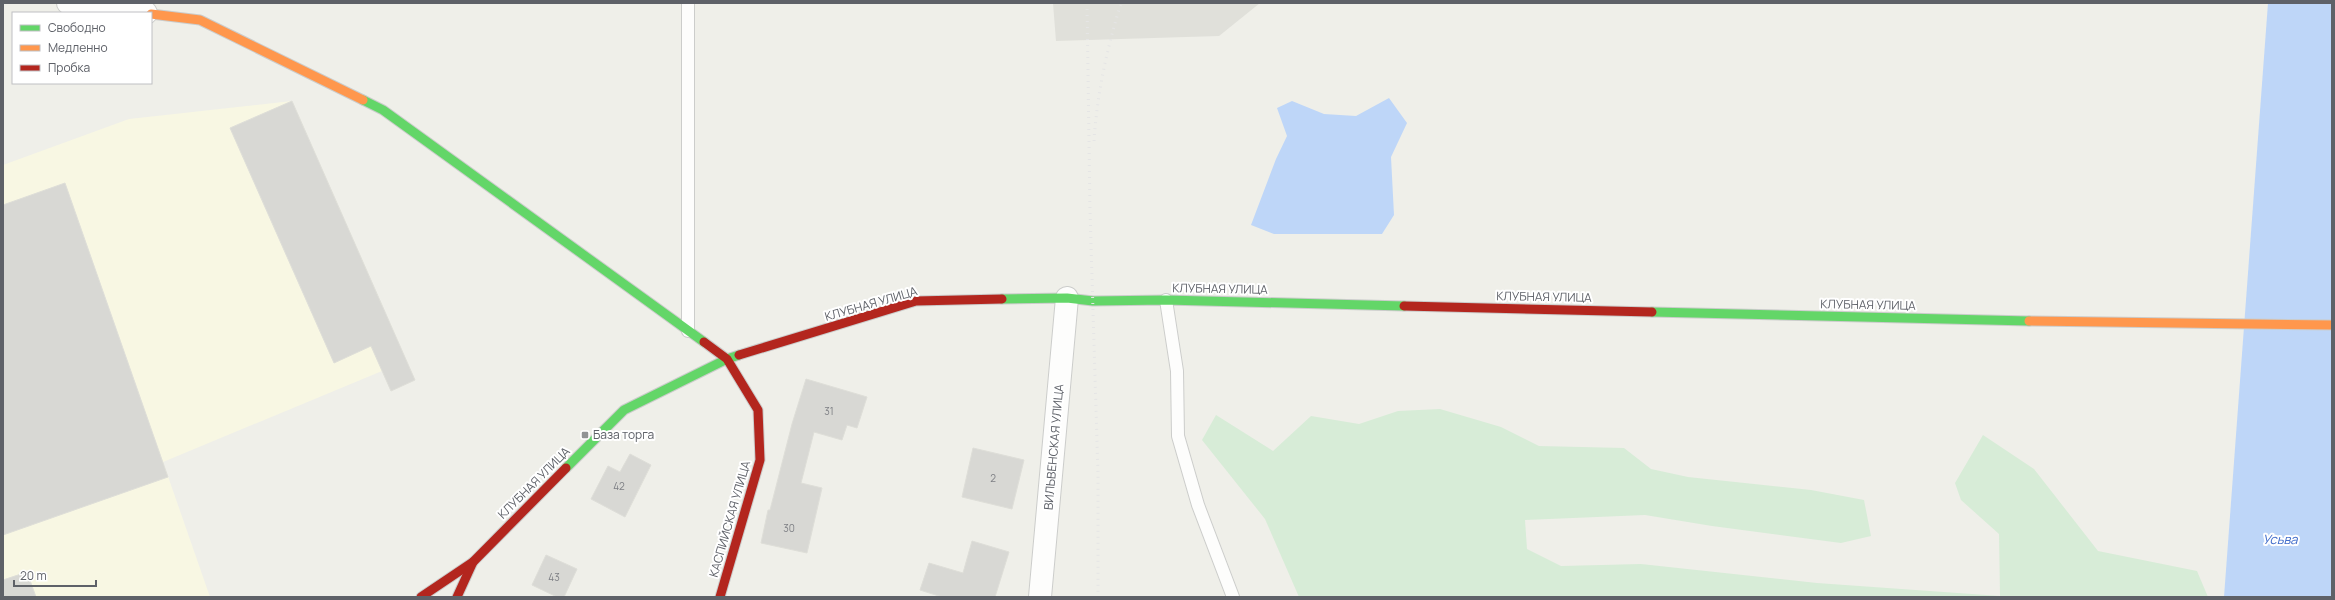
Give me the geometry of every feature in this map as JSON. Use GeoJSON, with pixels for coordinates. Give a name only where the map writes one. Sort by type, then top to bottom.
{"type":"FeatureCollection","features":[{"type":"Feature","properties":{"kind":"main road"},"geometry":{"type":"LineString","coordinates":[[152,14],[200,20],[384,110],[727,360]]}},
{"type":"Feature","properties":{"kind":"main road","name":"КЛУБНАЯ УЛИЦА"},"geometry":{"type":"LineString","coordinates":[[422,597],[473,562],[624,410],[727,360],[916,301],[1067,298],[1093,301],[1166,300],[2112,323],[2332,325]]}},
{"type":"Feature","properties":{"kind":"main road","name":"КАСПИЙСКАЯ УЛИЦА"},"geometry":{"type":"LineString","coordinates":[[720,597],[760,460],[758,410],[727,360]]}},
{"type":"Feature","properties":{"kind":"main road"},"geometry":{"type":"LineString","coordinates":[[457,597],[473,562]]}},
{"type":"Feature","properties":{"kind":"street"},"geometry":{"type":"LineString","coordinates":[[68,3],[138,12]]}},
{"type":"Feature","properties":{"kind":"street","name":"ВИЛЬВЕНСКАЯ УЛИЦА"},"geometry":{"type":"LineString","coordinates":[[1040,597],[1067,298]]}},
{"type":"Feature","properties":{"kind":"lane"},"geometry":{"type":"LineString","coordinates":[[688,3],[688,331]]}},
{"type":"Feature","properties":{"kind":"lane"},"geometry":{"type":"LineString","coordinates":[[1166,300],[1177,371],[1178,436],[1198,505],[1233,597]]}},
{"type":"Feature","properties":{"kind":"shaded area"},"geometry":{"type":"Polygon","coordinates":[[[1053,3],[1260,3],[1219,36],[1056,41],[1053,3]]]}},
{"type":"Feature","properties":{"kind":"shaded area"},"geometry":{"type":"Polygon","coordinates":[[[292,101],[415,380],[391,391],[382,371],[163,462],[210,597],[3,597],[3,165],[129,119],[292,101]]]}},
{"type":"Feature","properties":{"kind":"shaded area"},"geometry":{"type":"Polygon","coordinates":[[[1440,409],[1501,427],[1539,446],[1624,448],[1651,469],[1688,477],[1811,490],[1864,500],[1871,536],[1841,543],[1712,526],[1645,515],[1525,520],[1527,549],[1561,566],[1641,564],[1817,583],[2000,596],[1999,534],[1961,500],[1955,483],[1983,435],[2034,469],[2098,551],[2197,571],[2208,597],[1299,597],[1265,519],[1202,440],[1216,415],[1273,451],[1311,416],[1359,424],[1398,411],[1440,409]]]}},
{"type":"Feature","properties":{"kind":"water","name":"Усьва"},"geometry":{"type":"Polygon","coordinates":[[[2268,3],[2332,3],[2332,597],[2224,597],[2268,3]]]}},
{"type":"Feature","properties":{"kind":"water"},"geometry":{"type":"Polygon","coordinates":[[[1389,98],[1407,123],[1391,157],[1394,215],[1382,234],[1274,234],[1251,225],[1276,159],[1287,136],[1277,108],[1292,101],[1324,114],[1356,116],[1389,98]]]}},
{"type":"Feature","properties":{"kind":"building"},"geometry":{"type":"Polygon","coordinates":[[[292,101],[415,380],[391,391],[371,346],[334,363],[230,128],[292,101]]]}},
{"type":"Feature","properties":{"kind":"building"},"geometry":{"type":"Polygon","coordinates":[[[65,183],[168,477],[3,535],[3,205],[65,183]]]}},
{"type":"Feature","properties":{"kind":"building"},"geometry":{"type":"Polygon","coordinates":[[[806,379],[867,397],[857,428],[847,425],[842,440],[814,432],[801,483],[822,488],[807,553],[761,543],[768,510],[770,510],[792,424],[806,379]]]}},
{"type":"Feature","properties":{"kind":"building"},"geometry":{"type":"Polygon","coordinates":[[[973,448],[1024,460],[1012,509],[962,497],[973,448]]]}},
{"type":"Feature","properties":{"kind":"building"},"geometry":{"type":"Polygon","coordinates":[[[630,454],[651,465],[625,517],[591,499],[608,466],[620,472],[630,454]]]}},
{"type":"Feature","properties":{"kind":"building"},"geometry":{"type":"Polygon","coordinates":[[[972,541],[1009,552],[995,597],[942,597],[920,590],[929,563],[963,573],[972,541]]]}},
{"type":"Feature","properties":{"kind":"building"},"geometry":{"type":"Polygon","coordinates":[[[546,555],[577,569],[564,597],[557,597],[532,585],[546,555]]]}},
{"type":"Feature","properties":{"kind":"building"},"geometry":{"type":"Polygon","coordinates":[[[27,572],[36,597],[3,597],[3,580],[27,572]]]}},
{"type":"Feature","properties":{"kind":"railway"},"geometry":{"type":"LineString","coordinates":[[1087,3],[1090,211],[1098,475],[1098,597]]}},
{"type":"Feature","properties":{"kind":"railway"},"geometry":{"type":"LineString","coordinates":[[1094,141],[1095,123],[1103,71],[1121,3]]}},
{"type":"Feature","properties":{"kind":"traffic: fast"},"geometry":{"type":"LineString","coordinates":[[363,100],[383,110],[704,342]]}},
{"type":"Feature","properties":{"kind":"traffic: fast"},"geometry":{"type":"LineString","coordinates":[[1002,299],[1067,298],[1093,301],[1166,300],[1404,306]]}},
{"type":"Feature","properties":{"kind":"traffic: fast"},"geometry":{"type":"LineString","coordinates":[[1652,312],[2029,321]]}},
{"type":"Feature","properties":{"kind":"traffic: fast"},"geometry":{"type":"LineString","coordinates":[[566,468],[624,410],[727,359],[739,355]]}},
{"type":"Feature","properties":{"kind":"traffic: slow"},"geometry":{"type":"LineString","coordinates":[[152,14],[200,20],[363,100]]}},
{"type":"Feature","properties":{"kind":"traffic: slow"},"geometry":{"type":"LineString","coordinates":[[2029,321],[2332,325]]}},
{"type":"Feature","properties":{"kind":"traffic: jam"},"geometry":{"type":"LineString","coordinates":[[739,355],[916,301],[1002,299]]}},
{"type":"Feature","properties":{"kind":"traffic: jam"},"geometry":{"type":"LineString","coordinates":[[1404,306],[1652,312]]}},
{"type":"Feature","properties":{"kind":"traffic: jam"},"geometry":{"type":"LineString","coordinates":[[704,342],[727,359],[758,410],[760,460],[720,597]]}},
{"type":"Feature","properties":{"kind":"traffic: jam"},"geometry":{"type":"LineString","coordinates":[[421,597],[473,562],[566,468]]}},
{"type":"Feature","properties":{"kind":"traffic: jam"},"geometry":{"type":"LineString","coordinates":[[457,597],[473,562]]}},
{"type":"Feature","properties":{"kind":"place","name":"База торга"},"geometry":{"type":"Point","coordinates":[585,435]}}]}
